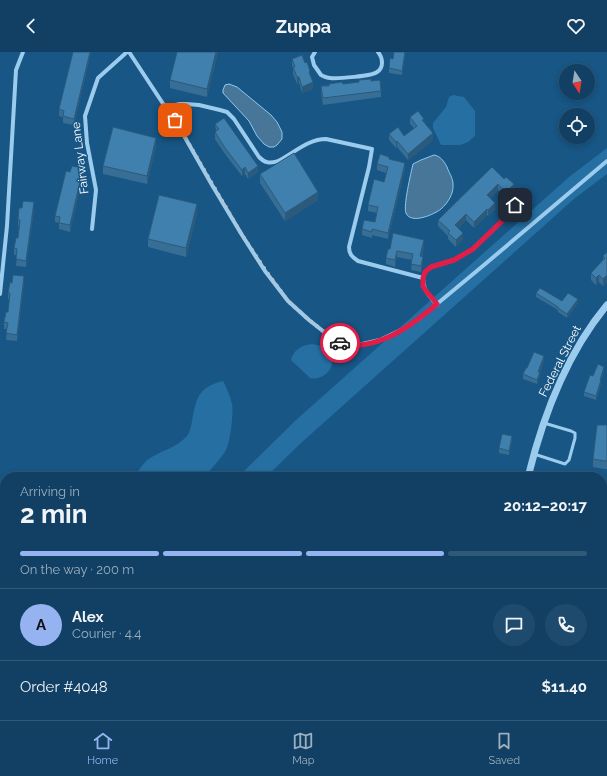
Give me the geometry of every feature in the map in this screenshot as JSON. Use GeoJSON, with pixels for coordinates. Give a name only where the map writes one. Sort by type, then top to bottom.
{"type":"FeatureCollection","features":[{"type":"Feature","properties":{"kind":"street"},"geometry":{"type":"LineString","coordinates":[[0,294],[7,226],[16,70],[23,52]]}},
{"type":"Feature","properties":{"kind":"street"},"geometry":{"type":"LineString","coordinates":[[128,52],[166,107],[242,235],[266,271],[288,301],[309,320],[340,343],[354,345],[380,340],[403,329],[420,318],[484,266],[607,161]]}},
{"type":"Feature","properties":{"kind":"street","name":"Fairway Lane"},"geometry":{"type":"LineString","coordinates":[[92,229],[96,190],[87,143],[85,116],[98,78],[128,52]]}},
{"type":"Feature","properties":{"kind":"street"},"geometry":{"type":"LineString","coordinates":[[315,52],[312,57],[314,65],[321,75],[331,78],[368,75],[378,72],[382,64],[378,52]]}},
{"type":"Feature","properties":{"kind":"street"},"geometry":{"type":"LineString","coordinates":[[166,107],[180,104],[199,105],[226,112],[234,119],[262,161],[267,163],[278,161],[319,139],[326,139],[372,149],[349,247],[349,253],[358,261],[423,278]]}},
{"type":"Feature","properties":{"kind":"street"},"geometry":{"type":"LineString","coordinates":[[437,304],[423,286],[425,272],[431,267],[454,260],[473,249],[503,220],[515,205]]}},
{"type":"Feature","properties":{"kind":"street","name":"Federal Street"},"geometry":{"type":"LineString","coordinates":[[529,472],[553,398],[572,358],[591,326],[607,305]]}},
{"type":"Feature","properties":{"kind":"lane"},"geometry":{"type":"LineString","coordinates":[[534,454],[565,464],[569,460],[575,438],[574,433],[544,423]]}},
{"type":"Feature","properties":{"kind":"shaded area"},"geometry":{"type":"Polygon","coordinates":[[[229,84],[237,87],[271,115],[277,122],[282,132],[282,139],[277,145],[274,147],[269,147],[264,144],[257,136],[249,121],[223,93],[225,85],[229,84]]]}},
{"type":"Feature","properties":{"kind":"shaded area"},"geometry":{"type":"Polygon","coordinates":[[[453,95],[464,97],[475,111],[475,136],[468,142],[460,145],[441,145],[433,128],[433,123],[446,107],[449,97],[453,95]]]}},
{"type":"Feature","properties":{"kind":"shaded area"},"geometry":{"type":"Polygon","coordinates":[[[607,148],[607,174],[574,199],[301,443],[271,472],[243,472],[296,420],[569,177],[607,148]]]}},
{"type":"Feature","properties":{"kind":"shaded area"},"geometry":{"type":"Polygon","coordinates":[[[434,155],[442,159],[452,178],[453,187],[450,198],[441,209],[429,216],[413,218],[406,213],[405,209],[413,164],[434,155]]]}},
{"type":"Feature","properties":{"kind":"shaded area"},"geometry":{"type":"Polygon","coordinates":[[[312,344],[326,347],[332,363],[330,370],[321,377],[314,379],[310,378],[291,360],[292,356],[298,349],[312,344]]]}},
{"type":"Feature","properties":{"kind":"shaded area"},"geometry":{"type":"Polygon","coordinates":[[[223,381],[226,386],[232,404],[232,420],[226,450],[208,472],[138,472],[147,460],[178,444],[187,436],[197,400],[203,390],[223,381]]]}},
{"type":"Feature","properties":{"kind":"building"},"geometry":{"type":"Polygon","coordinates":[[[73,52],[90,52],[74,119],[63,116],[64,111],[59,109],[73,52]]]}},
{"type":"Feature","properties":{"kind":"building"},"geometry":{"type":"Polygon","coordinates":[[[177,52],[216,52],[207,89],[170,80],[177,52]]]}},
{"type":"Feature","properties":{"kind":"building"},"geometry":{"type":"Polygon","coordinates":[[[394,52],[405,52],[402,71],[389,68],[390,58],[393,59],[394,52]]]}},
{"type":"Feature","properties":{"kind":"building"},"geometry":{"type":"Polygon","coordinates":[[[302,55],[305,63],[307,62],[313,82],[302,87],[299,77],[297,77],[293,67],[295,67],[292,59],[302,55]]]}},
{"type":"Feature","properties":{"kind":"building"},"geometry":{"type":"Polygon","coordinates":[[[371,79],[371,81],[380,80],[381,91],[323,98],[321,86],[329,86],[329,84],[342,82],[343,84],[359,82],[359,80],[371,79]]]}},
{"type":"Feature","properties":{"kind":"building"},"geometry":{"type":"Polygon","coordinates":[[[418,111],[424,119],[422,120],[433,133],[408,154],[389,134],[398,127],[404,136],[417,126],[410,117],[418,111]]]}},
{"type":"Feature","properties":{"kind":"building"},"geometry":{"type":"Polygon","coordinates":[[[224,118],[258,166],[248,173],[245,167],[242,170],[215,132],[219,129],[215,124],[224,118]]]}},
{"type":"Feature","properties":{"kind":"building"},"geometry":{"type":"Polygon","coordinates":[[[113,127],[156,138],[147,176],[103,166],[113,127]]]}},
{"type":"Feature","properties":{"kind":"building"},"geometry":{"type":"Polygon","coordinates":[[[294,153],[318,192],[285,213],[260,174],[294,153]]]}},
{"type":"Feature","properties":{"kind":"building"},"geometry":{"type":"Polygon","coordinates":[[[380,154],[389,157],[389,159],[405,163],[388,233],[372,229],[372,232],[362,229],[364,220],[375,222],[378,207],[368,205],[374,179],[384,182],[388,167],[377,164],[380,154]]]}},
{"type":"Feature","properties":{"kind":"building"},"geometry":{"type":"Polygon","coordinates":[[[72,166],[83,168],[70,225],[59,223],[60,217],[55,216],[66,171],[70,172],[72,166]]]}},
{"type":"Feature","properties":{"kind":"building"},"geometry":{"type":"Polygon","coordinates":[[[492,167],[504,179],[506,177],[514,184],[506,192],[498,184],[487,195],[495,203],[474,222],[466,214],[455,225],[463,233],[456,240],[448,233],[450,231],[438,220],[492,167]]]}},
{"type":"Feature","properties":{"kind":"building"},"geometry":{"type":"Polygon","coordinates":[[[159,195],[197,204],[186,248],[148,239],[159,195]]]}},
{"type":"Feature","properties":{"kind":"building"},"geometry":{"type":"Polygon","coordinates":[[[23,201],[34,202],[26,261],[16,259],[17,249],[14,248],[16,238],[18,238],[20,220],[18,219],[19,208],[22,208],[23,201]]]}},
{"type":"Feature","properties":{"kind":"building"},"geometry":{"type":"Polygon","coordinates":[[[393,233],[424,240],[420,256],[423,257],[421,266],[411,264],[413,254],[397,251],[395,260],[386,258],[388,249],[390,249],[393,233]]]}},
{"type":"Feature","properties":{"kind":"building"},"geometry":{"type":"Polygon","coordinates":[[[607,252],[607,275],[603,279],[599,275],[596,278],[591,273],[605,258],[603,256],[607,252]]]}},
{"type":"Feature","properties":{"kind":"building"},"geometry":{"type":"Polygon","coordinates":[[[13,275],[24,276],[17,335],[6,333],[8,323],[4,322],[6,312],[8,312],[10,293],[8,293],[13,275]]]}},
{"type":"Feature","properties":{"kind":"building"},"geometry":{"type":"Polygon","coordinates":[[[540,288],[562,301],[568,293],[578,299],[567,314],[536,293],[540,288]]]}},
{"type":"Feature","properties":{"kind":"building"},"geometry":{"type":"Polygon","coordinates":[[[534,352],[544,356],[538,372],[540,372],[537,380],[523,374],[534,352]]]}},
{"type":"Feature","properties":{"kind":"building"},"geometry":{"type":"Polygon","coordinates":[[[598,364],[604,367],[596,396],[584,392],[590,375],[593,376],[598,364]]]}},
{"type":"Feature","properties":{"kind":"building"},"geometry":{"type":"Polygon","coordinates":[[[597,425],[607,425],[607,461],[593,459],[597,425]]]}},
{"type":"Feature","properties":{"kind":"building"},"geometry":{"type":"Polygon","coordinates":[[[502,434],[512,436],[509,451],[499,448],[502,434]]]}},
{"type":"Feature","properties":{"kind":"way so far"},"geometry":{"type":"LineString","coordinates":[[175,120],[242,235],[288,301],[309,320],[340,343]]}},
{"type":"Feature","properties":{"kind":"route"},"geometry":{"type":"LineString","coordinates":[[340,343],[354,345],[380,340],[403,329],[420,318],[437,304],[423,286],[425,272],[431,267],[448,263],[463,256],[473,249],[503,220],[515,205]]}}]}
